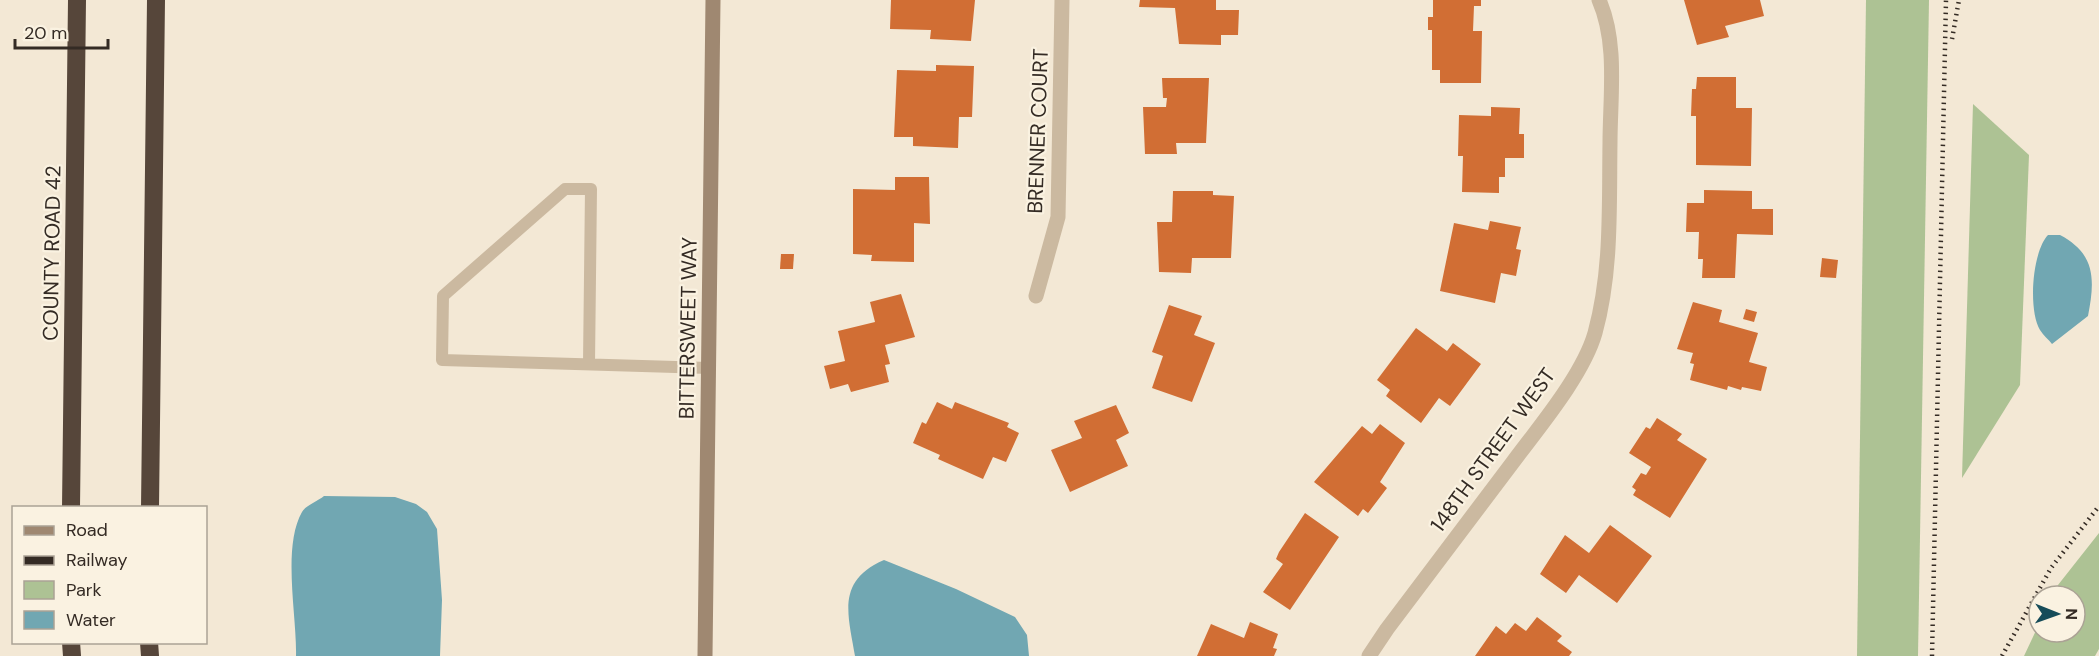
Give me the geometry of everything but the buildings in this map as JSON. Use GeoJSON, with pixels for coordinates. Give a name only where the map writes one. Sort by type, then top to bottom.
{"type":"FeatureCollection","features":[{"type":"Feature","properties":{"kind":"highway","name":"COUNTY ROAD 42"},"geometry":{"type":"LineString","coordinates":[[71,506],[77,0]]}},
{"type":"Feature","properties":{"kind":"highway"},"geometry":{"type":"LineString","coordinates":[[150,506],[156,0]]}},
{"type":"Feature","properties":{"kind":"street","name":"BITTERSWEET WAY"},"geometry":{"type":"LineString","coordinates":[[705,656],[713,0]]}},
{"type":"Feature","properties":{"kind":"street","name":"BRENNER COURT"},"geometry":{"type":"LineString","coordinates":[[1036,296],[1058,217],[1062,0]]}},
{"type":"Feature","properties":{"kind":"street","name":"148TH STREET WEST"},"geometry":{"type":"LineString","coordinates":[[1369,656],[1547,417],[1574,375],[1595,335],[1605,286],[1609,244],[1611,59],[1604,12],[1599,0]]}},
{"type":"Feature","properties":{"kind":"lane"},"geometry":{"type":"LineString","coordinates":[[589,364],[591,189],[565,189],[443,296],[442,360],[709,368]]}},
{"type":"Feature","properties":{"kind":"green space"},"geometry":{"type":"Polygon","coordinates":[[[1866,0],[1929,0],[1918,656],[1857,656],[1866,0]]]}},
{"type":"Feature","properties":{"kind":"green space"},"geometry":{"type":"Polygon","coordinates":[[[1973,104],[2029,155],[2020,385],[1962,478],[1973,104]]]}},
{"type":"Feature","properties":{"kind":"green space"},"geometry":{"type":"Polygon","coordinates":[[[2099,533],[2099,649],[2095,656],[2024,656],[2030,644],[2087,644],[2087,584],[2059,584],[2099,533]]]}},
{"type":"Feature","properties":{"kind":"water"},"geometry":{"type":"Polygon","coordinates":[[[2048,235],[2060,235],[2072,242],[2087,259],[2092,291],[2088,316],[2052,344],[2041,332],[2036,321],[2033,296],[2035,267],[2038,254],[2048,235]]]}},
{"type":"Feature","properties":{"kind":"water"},"geometry":{"type":"Polygon","coordinates":[[[324,496],[395,497],[416,504],[427,512],[437,529],[442,600],[440,656],[296,656],[292,582],[293,544],[302,512],[324,496]]]}},
{"type":"Feature","properties":{"kind":"water"},"geometry":{"type":"Polygon","coordinates":[[[884,560],[956,589],[1015,617],[1027,635],[1029,656],[855,656],[848,613],[852,589],[858,578],[869,568],[884,560]]]}},
{"type":"Feature","properties":{"kind":"railway"},"geometry":{"type":"LineString","coordinates":[[1932,656],[1946,0]]}},
{"type":"Feature","properties":{"kind":"railway"},"geometry":{"type":"LineString","coordinates":[[1952,39],[1959,0]]}},
{"type":"Feature","properties":{"kind":"railway"},"geometry":{"type":"LineString","coordinates":[[2002,656],[2051,568],[2099,506]]}}]}
